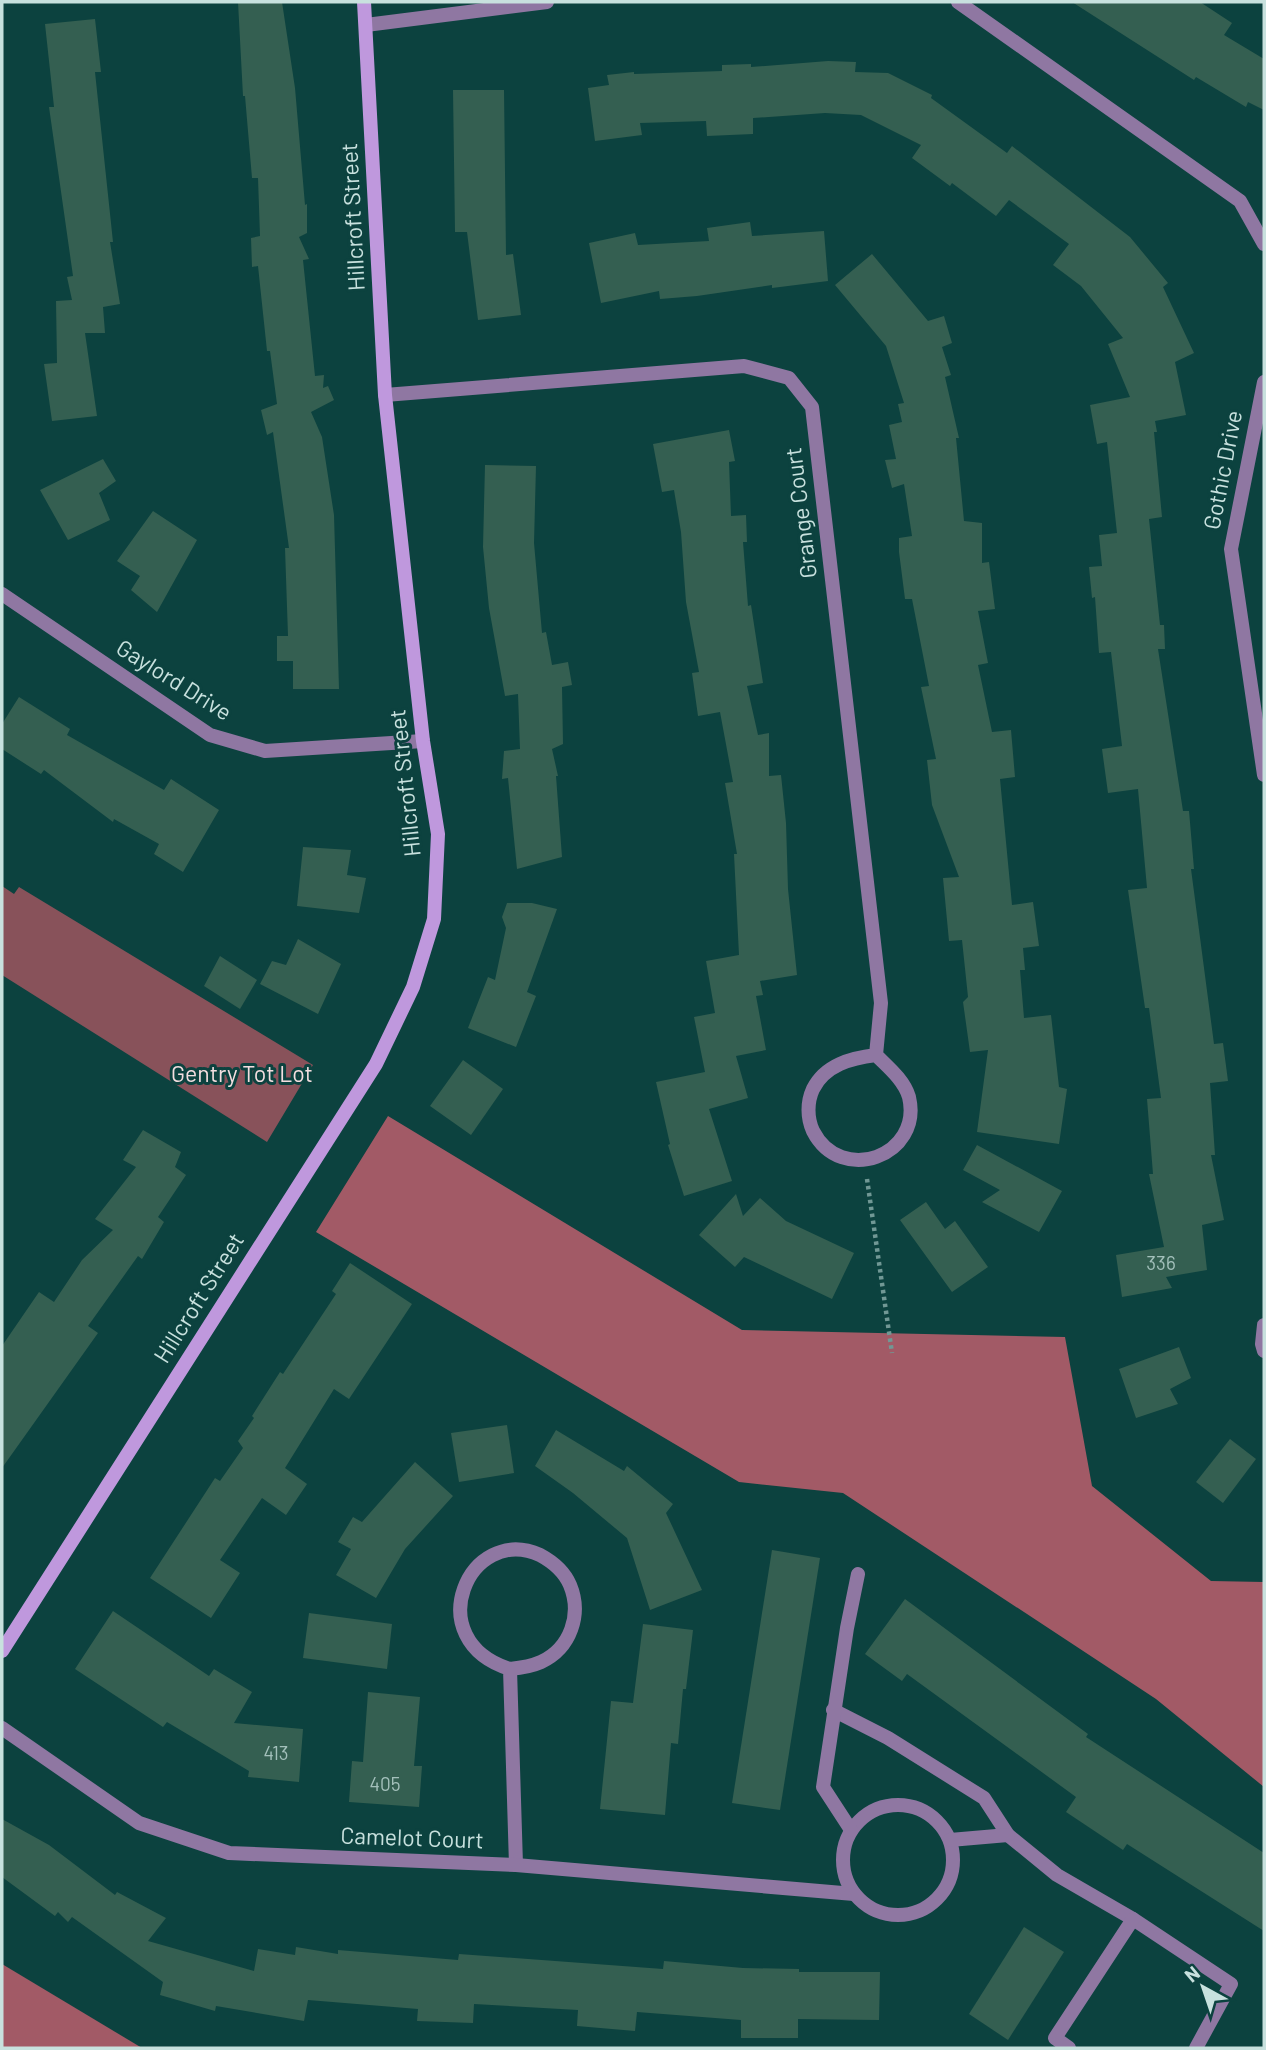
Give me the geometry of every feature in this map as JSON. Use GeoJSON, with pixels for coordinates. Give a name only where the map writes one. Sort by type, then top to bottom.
{"type":"FeatureCollection","features":[{"type":"Feature","properties":{"kind":"street","name":"Hillcroft Street"},"geometry":{"type":"LineString","coordinates":[[2,1651],[376,1063],[413,987],[434,919],[438,834],[423,741],[385,395],[364,2]]}},
{"type":"Feature","properties":{"kind":"street"},"geometry":{"type":"LineString","coordinates":[[366,25],[547,2]]}},
{"type":"Feature","properties":{"kind":"street"},"geometry":{"type":"LineString","coordinates":[[958,2],[1240,201],[1264,244]]}},
{"type":"Feature","properties":{"kind":"street","name":"Grange Court"},"geometry":{"type":"LineString","coordinates":[[385,395],[744,366],[789,378],[812,407],[881,1003],[876,1055]]}},
{"type":"Feature","properties":{"kind":"street","name":"Gothic Drive"},"geometry":{"type":"LineString","coordinates":[[1264,382],[1231,549],[1264,775]]}},
{"type":"Feature","properties":{"kind":"street","name":"Gaylord Drive"},"geometry":{"type":"LineString","coordinates":[[2,594],[210,735],[265,751],[423,741]]}},
{"type":"Feature","properties":{"kind":"street"},"geometry":{"type":"LineString","coordinates":[[876,1055],[901,1081],[909,1097],[910,1114],[906,1131],[896,1146],[881,1156],[865,1161],[847,1160],[831,1153],[818,1141],[810,1125],[808,1108],[811,1093],[819,1079],[831,1068],[862,1056],[876,1055]]}},
{"type":"Feature","properties":{"kind":"street"},"geometry":{"type":"LineString","coordinates":[[1264,1325],[1264,1351]]}},
{"type":"Feature","properties":{"kind":"street"},"geometry":{"type":"LineString","coordinates":[[518,1550],[537,1554],[553,1562],[566,1577],[574,1595],[575,1615],[569,1635],[557,1651],[541,1662],[510,1669],[483,1656],[470,1643],[461,1627],[459,1609],[462,1591],[471,1574],[484,1561],[500,1553],[518,1550]]}},
{"type":"Feature","properties":{"kind":"street"},"geometry":{"type":"LineString","coordinates":[[851,1830],[823,1787],[833,1710],[858,1574]]}},
{"type":"Feature","properties":{"kind":"street"},"geometry":{"type":"LineString","coordinates":[[510,1669],[516,1865]]}},
{"type":"Feature","properties":{"kind":"street"},"geometry":{"type":"LineString","coordinates":[[833,1710],[888,1738],[984,1798],[1008,1835],[1057,1875],[1133,1919],[1231,1984],[1196,2048]]}},
{"type":"Feature","properties":{"kind":"street","name":"Camelot Court"},"geometry":{"type":"LineString","coordinates":[[2,1728],[139,1823],[229,1853],[516,1865],[854,1894]]}},
{"type":"Feature","properties":{"kind":"street"},"geometry":{"type":"LineString","coordinates":[[888,1805],[919,1808],[942,1826],[950,1840],[954,1859],[951,1878],[941,1896],[926,1909],[907,1915],[887,1915],[869,1908],[854,1894],[845,1874],[844,1851],[851,1830],[861,1819],[888,1805]]}},
{"type":"Feature","properties":{"kind":"street"},"geometry":{"type":"LineString","coordinates":[[950,1840],[1008,1835]]}},
{"type":"Feature","properties":{"kind":"street"},"geometry":{"type":"LineString","coordinates":[[1069,2048],[1055,2038],[1133,1919]]}},
{"type":"Feature","properties":{"kind":"path"},"geometry":{"type":"LineString","coordinates":[[865,1161],[892,1353]]}},
{"type":"Feature","properties":{"kind":"green space","name":"Gentry Tot Lot"},"geometry":{"type":"Polygon","coordinates":[[[2,886],[14,894],[19,887],[313,1065],[267,1142],[2,975],[2,886]]]}},
{"type":"Feature","properties":{"kind":"shaded area"},"geometry":{"type":"Polygon","coordinates":[[[388,1116],[742,1330],[1065,1337],[1092,1486],[1211,1581],[1264,1582],[1264,1787],[1156,1699],[843,1493],[739,1482],[316,1232],[388,1116]]]}},
{"type":"Feature","properties":{"kind":"shaded area"},"geometry":{"type":"Polygon","coordinates":[[[2,1964],[142,2048],[2,2048],[2,1964]]]}},
{"type":"Feature","properties":{"kind":"building"},"geometry":{"type":"Polygon","coordinates":[[[238,2],[282,2],[295,88],[305,205],[307,204],[307,233],[299,237],[309,259],[303,260],[315,376],[324,375],[323,388],[328,386],[334,400],[311,412],[322,437],[334,515],[339,689],[293,689],[293,661],[277,661],[277,636],[288,636],[285,548],[289,548],[273,432],[267,435],[261,410],[277,404],[270,351],[267,351],[258,266],[252,267],[251,238],[260,236],[258,178],[252,178],[243,96],[238,2]]]}},
{"type":"Feature","properties":{"kind":"building"},"geometry":{"type":"Polygon","coordinates":[[[1072,2],[1200,2],[1232,23],[1224,35],[1264,59],[1264,110],[1248,102],[1246,107],[1196,77],[1194,80],[1072,2]]]}},
{"type":"Feature","properties":{"kind":"building"},"geometry":{"type":"Polygon","coordinates":[[[95,19],[101,72],[95,72],[113,242],[110,242],[120,304],[103,307],[105,333],[85,333],[97,416],[52,421],[44,364],[57,363],[56,301],[72,300],[67,277],[73,276],[49,107],[54,107],[45,24],[95,19]]]}},
{"type":"Feature","properties":{"kind":"building"},"geometry":{"type":"Polygon","coordinates":[[[828,61],[856,62],[855,72],[888,73],[932,95],[931,98],[1007,153],[1012,146],[1130,237],[1168,283],[1163,287],[1194,353],[1175,362],[1186,415],[1155,421],[1162,517],[1149,519],[1160,625],[1164,625],[1165,649],[1158,649],[1183,811],[1189,811],[1194,869],[1191,869],[1214,1044],[1223,1043],[1228,1081],[1210,1083],[1215,1155],[1211,1155],[1224,1220],[1202,1225],[1207,1270],[1166,1277],[1172,1288],[1122,1297],[1116,1255],[1164,1247],[1149,1174],[1153,1174],[1147,1099],[1161,1098],[1149,1008],[1145,1008],[1128,890],[1147,888],[1138,789],[1108,793],[1102,749],[1122,746],[1111,652],[1099,653],[1095,597],[1092,598],[1089,567],[1102,566],[1099,535],[1117,533],[1107,442],[1097,444],[1090,405],[1130,397],[1108,344],[1123,338],[1081,286],[1053,265],[1069,244],[1009,200],[996,216],[952,183],[950,186],[912,158],[921,145],[861,115],[825,113],[753,118],[753,134],[707,136],[706,121],[640,123],[642,135],[595,141],[588,88],[609,85],[607,75],[722,71],[722,65],[751,64],[751,67],[828,61]]]}},
{"type":"Feature","properties":{"kind":"building"},"geometry":{"type":"Polygon","coordinates":[[[453,90],[504,90],[506,255],[513,254],[521,315],[478,320],[467,232],[455,232],[453,90]]]}},
{"type":"Feature","properties":{"kind":"building"},"geometry":{"type":"Polygon","coordinates":[[[750,222],[752,236],[824,231],[828,281],[660,299],[659,291],[601,303],[589,243],[635,233],[638,245],[709,241],[707,228],[750,222]]]}},
{"type":"Feature","properties":{"kind":"building"},"geometry":{"type":"Polygon","coordinates":[[[872,254],[928,321],[944,316],[952,343],[942,347],[951,375],[945,377],[959,438],[956,438],[964,521],[982,523],[982,563],[989,562],[995,609],[978,611],[988,663],[978,665],[992,732],[1011,730],[1015,777],[1000,779],[1012,905],[1033,902],[1039,946],[1023,948],[1025,970],[1020,970],[1024,1018],[1051,1015],[1059,1087],[1067,1089],[1059,1144],[977,1132],[988,1050],[970,1052],[963,1002],[968,997],[962,940],[949,941],[943,878],[959,877],[932,805],[927,760],[936,759],[921,687],[929,686],[912,599],[905,599],[899,552],[899,538],[912,536],[904,484],[892,488],[885,460],[896,459],[889,425],[902,422],[898,404],[904,403],[886,346],[835,285],[872,254]]]}},
{"type":"Feature","properties":{"kind":"building"},"geometry":{"type":"Polygon","coordinates":[[[729,430],[735,461],[729,462],[731,516],[746,515],[747,542],[743,542],[748,606],[751,605],[763,683],[747,686],[758,735],[769,733],[769,776],[781,775],[788,889],[797,975],[760,981],[763,995],[756,996],[766,1050],[736,1056],[748,1098],[709,1109],[732,1181],[684,1196],[668,1145],[670,1144],[656,1082],[705,1072],[694,1017],[715,1013],[706,961],[739,955],[734,854],[737,854],[725,783],[733,782],[720,712],[698,716],[692,673],[699,672],[686,602],[681,532],[674,490],[662,492],[653,444],[729,430]]]}},
{"type":"Feature","properties":{"kind":"building"},"geometry":{"type":"Polygon","coordinates":[[[103,459],[116,481],[99,493],[110,520],[68,540],[40,490],[103,459]]]}},
{"type":"Feature","properties":{"kind":"building"},"geometry":{"type":"Polygon","coordinates":[[[485,465],[536,466],[534,543],[542,633],[546,632],[552,665],[568,662],[572,685],[562,687],[563,744],[552,749],[558,776],[562,857],[517,869],[508,778],[502,779],[504,751],[520,749],[518,694],[505,696],[489,608],[483,547],[485,465]]]}},
{"type":"Feature","properties":{"kind":"building"},"geometry":{"type":"Polygon","coordinates":[[[153,511],[197,540],[157,612],[131,590],[140,576],[117,561],[153,511]]]}},
{"type":"Feature","properties":{"kind":"building"},"geometry":{"type":"Polygon","coordinates":[[[19,697],[70,729],[67,735],[164,790],[171,779],[219,810],[183,872],[154,854],[159,844],[114,819],[113,822],[44,770],[41,774],[2,749],[2,724],[19,697]]]}},
{"type":"Feature","properties":{"kind":"building"},"geometry":{"type":"Polygon","coordinates":[[[303,847],[351,850],[347,875],[366,878],[359,913],[297,906],[303,847]]]}},
{"type":"Feature","properties":{"kind":"building"},"geometry":{"type":"Polygon","coordinates":[[[507,903],[532,903],[557,909],[527,992],[536,996],[516,1047],[468,1028],[488,977],[495,980],[506,928],[502,917],[507,903]]]}},
{"type":"Feature","properties":{"kind":"building"},"geometry":{"type":"Polygon","coordinates":[[[298,939],[341,964],[318,1014],[260,984],[272,961],[286,965],[298,939]]]}},
{"type":"Feature","properties":{"kind":"building"},"geometry":{"type":"Polygon","coordinates":[[[220,956],[257,980],[240,1009],[204,986],[220,956]]]}},
{"type":"Feature","properties":{"kind":"building"},"geometry":{"type":"Polygon","coordinates":[[[463,1060],[503,1089],[471,1135],[430,1106],[463,1060]]]}},
{"type":"Feature","properties":{"kind":"building"},"geometry":{"type":"Polygon","coordinates":[[[143,1130],[181,1152],[175,1167],[186,1175],[158,1217],[164,1222],[142,1259],[138,1256],[88,1326],[98,1333],[2,1468],[2,1346],[39,1292],[54,1302],[82,1260],[113,1230],[95,1219],[136,1167],[123,1160],[143,1130]]]}},
{"type":"Feature","properties":{"kind":"building"},"geometry":{"type":"Polygon","coordinates":[[[977,1145],[1062,1191],[1039,1232],[982,1202],[1000,1190],[963,1170],[977,1145]]]}},
{"type":"Feature","properties":{"kind":"building"},"geometry":{"type":"Polygon","coordinates":[[[736,1194],[743,1216],[760,1198],[786,1221],[854,1253],[832,1299],[744,1257],[735,1267],[699,1235],[736,1194]]]}},
{"type":"Feature","properties":{"kind":"building"},"geometry":{"type":"Polygon","coordinates":[[[926,1202],[945,1229],[955,1221],[988,1267],[952,1292],[900,1220],[926,1202]]]}},
{"type":"Feature","properties":{"kind":"building"},"geometry":{"type":"Polygon","coordinates":[[[350,1263],[412,1304],[349,1399],[334,1389],[285,1468],[307,1484],[286,1515],[262,1498],[220,1560],[240,1573],[211,1618],[150,1578],[215,1478],[220,1481],[243,1448],[238,1441],[254,1418],[252,1416],[336,1294],[332,1291],[350,1263]]]}},
{"type":"Feature","properties":{"kind":"building"},"geometry":{"type":"Polygon","coordinates":[[[1179,1347],[1191,1378],[1170,1389],[1178,1404],[1136,1418],[1119,1369],[1179,1347]]]}},
{"type":"Feature","properties":{"kind":"building"},"geometry":{"type":"Polygon","coordinates":[[[507,1425],[514,1473],[459,1482],[451,1433],[507,1425]]]}},
{"type":"Feature","properties":{"kind":"building"},"geometry":{"type":"Polygon","coordinates":[[[556,1430],[624,1471],[627,1466],[673,1504],[666,1513],[702,1590],[650,1610],[627,1538],[573,1493],[535,1466],[556,1430]]]}},
{"type":"Feature","properties":{"kind":"building"},"geometry":{"type":"Polygon","coordinates":[[[1230,1439],[1256,1459],[1223,1503],[1196,1482],[1230,1439]]]}},
{"type":"Feature","properties":{"kind":"building"},"geometry":{"type":"Polygon","coordinates":[[[415,1462],[453,1496],[405,1549],[376,1598],[336,1575],[351,1549],[338,1542],[353,1517],[362,1522],[415,1462]]]}},
{"type":"Feature","properties":{"kind":"building"},"geometry":{"type":"Polygon","coordinates":[[[772,1550],[820,1558],[780,1810],[732,1803],[772,1550]]]}},
{"type":"Feature","properties":{"kind":"building"},"geometry":{"type":"Polygon","coordinates":[[[905,1599],[1088,1734],[1086,1737],[1264,1853],[1264,1931],[1127,1844],[1123,1850],[1066,1812],[1076,1797],[907,1674],[902,1681],[865,1654],[905,1599]]]}},
{"type":"Feature","properties":{"kind":"building"},"geometry":{"type":"Polygon","coordinates":[[[113,1611],[209,1676],[214,1669],[252,1692],[234,1723],[303,1729],[299,1782],[248,1777],[249,1771],[167,1722],[163,1727],[75,1669],[113,1611]]]}},
{"type":"Feature","properties":{"kind":"building"},"geometry":{"type":"Polygon","coordinates":[[[309,1613],[392,1624],[387,1669],[303,1658],[309,1613]]]}},
{"type":"Feature","properties":{"kind":"building"},"geometry":{"type":"Polygon","coordinates":[[[643,1624],[693,1630],[686,1689],[683,1689],[678,1744],[671,1743],[665,1815],[600,1809],[611,1701],[633,1703],[643,1624]]]}},
{"type":"Feature","properties":{"kind":"building"},"geometry":{"type":"Polygon","coordinates":[[[368,1692],[420,1697],[414,1766],[422,1766],[419,1807],[349,1802],[352,1761],[363,1762],[368,1692]]]}},
{"type":"Feature","properties":{"kind":"building"},"geometry":{"type":"Polygon","coordinates":[[[2,1819],[49,1845],[115,1895],[117,1892],[166,1918],[148,1941],[254,1971],[258,1949],[295,1955],[296,1947],[338,1954],[338,1950],[458,1960],[459,1954],[663,1969],[664,1961],[743,1968],[799,1969],[799,1972],[880,1972],[879,2020],[798,2019],[798,2038],[741,2038],[741,2020],[637,2012],[635,2031],[577,2026],[578,2010],[474,2004],[473,2023],[417,2021],[418,2009],[308,2000],[304,2021],[216,2006],[215,2011],[160,1995],[163,1982],[72,1917],[68,1922],[58,1912],[55,1916],[2,1877],[2,1819]]]}},
{"type":"Feature","properties":{"kind":"building"},"geometry":{"type":"Polygon","coordinates":[[[1024,1927],[1064,1952],[1008,2040],[969,2014],[1024,1927]]]}}]}
